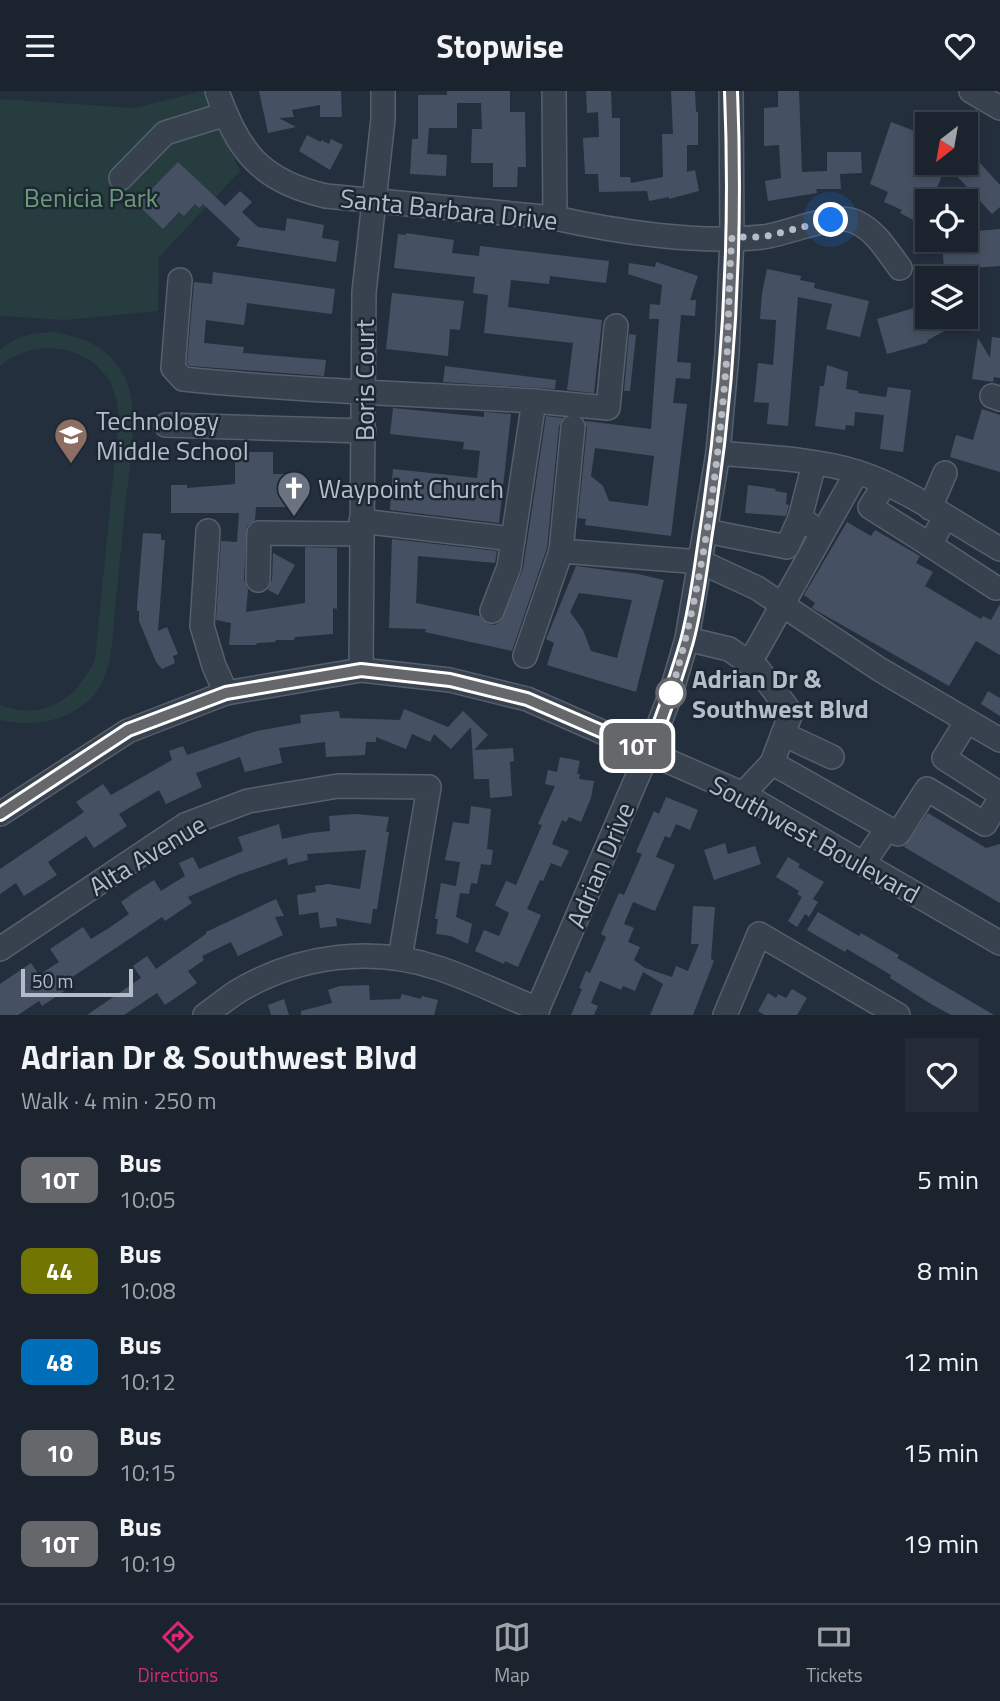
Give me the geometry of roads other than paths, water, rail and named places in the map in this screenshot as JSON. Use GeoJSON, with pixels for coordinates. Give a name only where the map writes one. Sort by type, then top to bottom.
{"type":"FeatureCollection","features":[{"type":"Feature","properties":{"kind":"street","name":"Santa Barbara Drive"},"geometry":{"type":"LineString","coordinates":[[217,91],[233,132],[256,162],[279,181],[299,190],[326,196],[555,218],[687,237],[763,237],[831,220],[854,220],[877,237],[900,268]]}},
{"type":"Feature","properties":{"kind":"street","name":"Boris Court"},"geometry":{"type":"LineString","coordinates":[[361,670],[365,292],[383,119],[383,91]]}},
{"type":"Feature","properties":{"kind":"street"},"geometry":{"type":"LineString","coordinates":[[554,91],[555,218]]}},
{"type":"Feature","properties":{"kind":"street","name":"Adrian Drive"},"geometry":{"type":"LineString","coordinates":[[536,1012],[649,752],[687,639],[718,453],[727,353],[732,237],[731,91]]}},
{"type":"Feature","properties":{"kind":"street"},"geometry":{"type":"LineString","coordinates":[[971,91],[1000,108]]}},
{"type":"Feature","properties":{"kind":"street"},"geometry":{"type":"LineString","coordinates":[[121,177],[165,133],[226,114]]}},
{"type":"Feature","properties":{"kind":"street"},"geometry":{"type":"LineString","coordinates":[[180,280],[173,368],[183,379],[303,390],[365,390],[608,408],[615,326]]}},
{"type":"Feature","properties":{"kind":"street"},"geometry":{"type":"LineString","coordinates":[[492,611],[509,567],[534,401]]}},
{"type":"Feature","properties":{"kind":"street"},"geometry":{"type":"LineString","coordinates":[[166,425],[364,431]]}},
{"type":"Feature","properties":{"kind":"street"},"geometry":{"type":"LineString","coordinates":[[525,656],[561,551],[573,427]]}},
{"type":"Feature","properties":{"kind":"street"},"geometry":{"type":"LineString","coordinates":[[718,453],[857,471],[1000,549]]}},
{"type":"Feature","properties":{"kind":"street"},"geometry":{"type":"LineString","coordinates":[[706,531],[787,547],[800,518],[814,464]]}},
{"type":"Feature","properties":{"kind":"street"},"geometry":{"type":"LineString","coordinates":[[749,664],[857,471]]}},
{"type":"Feature","properties":{"kind":"street"},"geometry":{"type":"LineString","coordinates":[[930,545],[945,473]]}},
{"type":"Feature","properties":{"kind":"street"},"geometry":{"type":"LineString","coordinates":[[885,484],[870,507],[996,588]]}},
{"type":"Feature","properties":{"kind":"street"},"geometry":{"type":"LineString","coordinates":[[800,518],[821,533]]}},
{"type":"Feature","properties":{"kind":"street"},"geometry":{"type":"LineString","coordinates":[[258,580],[259,533],[361,528],[513,539]]}},
{"type":"Feature","properties":{"kind":"street"},"geometry":{"type":"LineString","coordinates":[[208,531],[202,626],[214,666],[226,693]]}},
{"type":"Feature","properties":{"kind":"street"},"geometry":{"type":"LineString","coordinates":[[561,551],[701,562],[757,588],[879,669],[1000,740]]}},
{"type":"Feature","properties":{"kind":"street"},"geometry":{"type":"LineString","coordinates":[[687,639],[729,649],[758,669],[792,713],[772,762],[743,794]]}},
{"type":"Feature","properties":{"kind":"street","name":"Southwest Boulevard"},"geometry":{"type":"LineString","coordinates":[[0,814],[128,730],[226,693],[361,670],[450,680],[527,699],[743,794],[999,939]]}},
{"type":"Feature","properties":{"kind":"street"},"geometry":{"type":"LineString","coordinates":[[772,762],[898,834],[927,789],[985,824],[1000,797],[944,758],[967,721]]}},
{"type":"Feature","properties":{"kind":"street"},"geometry":{"type":"LineString","coordinates":[[783,734],[832,757]]}},
{"type":"Feature","properties":{"kind":"street","name":"Alta Avenue"},"geometry":{"type":"LineString","coordinates":[[0,949],[185,825],[248,801],[338,786],[429,787],[400,958]]}},
{"type":"Feature","properties":{"kind":"street"},"geometry":{"type":"LineString","coordinates":[[863,864],[887,829]]}},
{"type":"Feature","properties":{"kind":"street"},"geometry":{"type":"LineString","coordinates":[[725,1015],[759,934],[898,1015]]}},
{"type":"Feature","properties":{"kind":"street"},"geometry":{"type":"LineString","coordinates":[[205,1015],[241,990],[294,966],[350,955],[400,958],[439,968],[536,1012]]}},
{"type":"Feature","properties":{"kind":"place","name":"Technology Middle School"},"geometry":{"type":"Point","coordinates":[71,465]}},
{"type":"Feature","properties":{"kind":"place","name":"Waypoint Church"},"geometry":{"type":"Point","coordinates":[294,518]}},
{"type":"Feature","properties":{"kind":"place","name":"Adrian Dr & Southwest Blvd"},"geometry":{"type":"Point","coordinates":[671,693]}},
{"type":"Feature","properties":{"kind":"park label","name":"Benicia Park"},"geometry":{"type":"Point","coordinates":[91,197]}}]}
